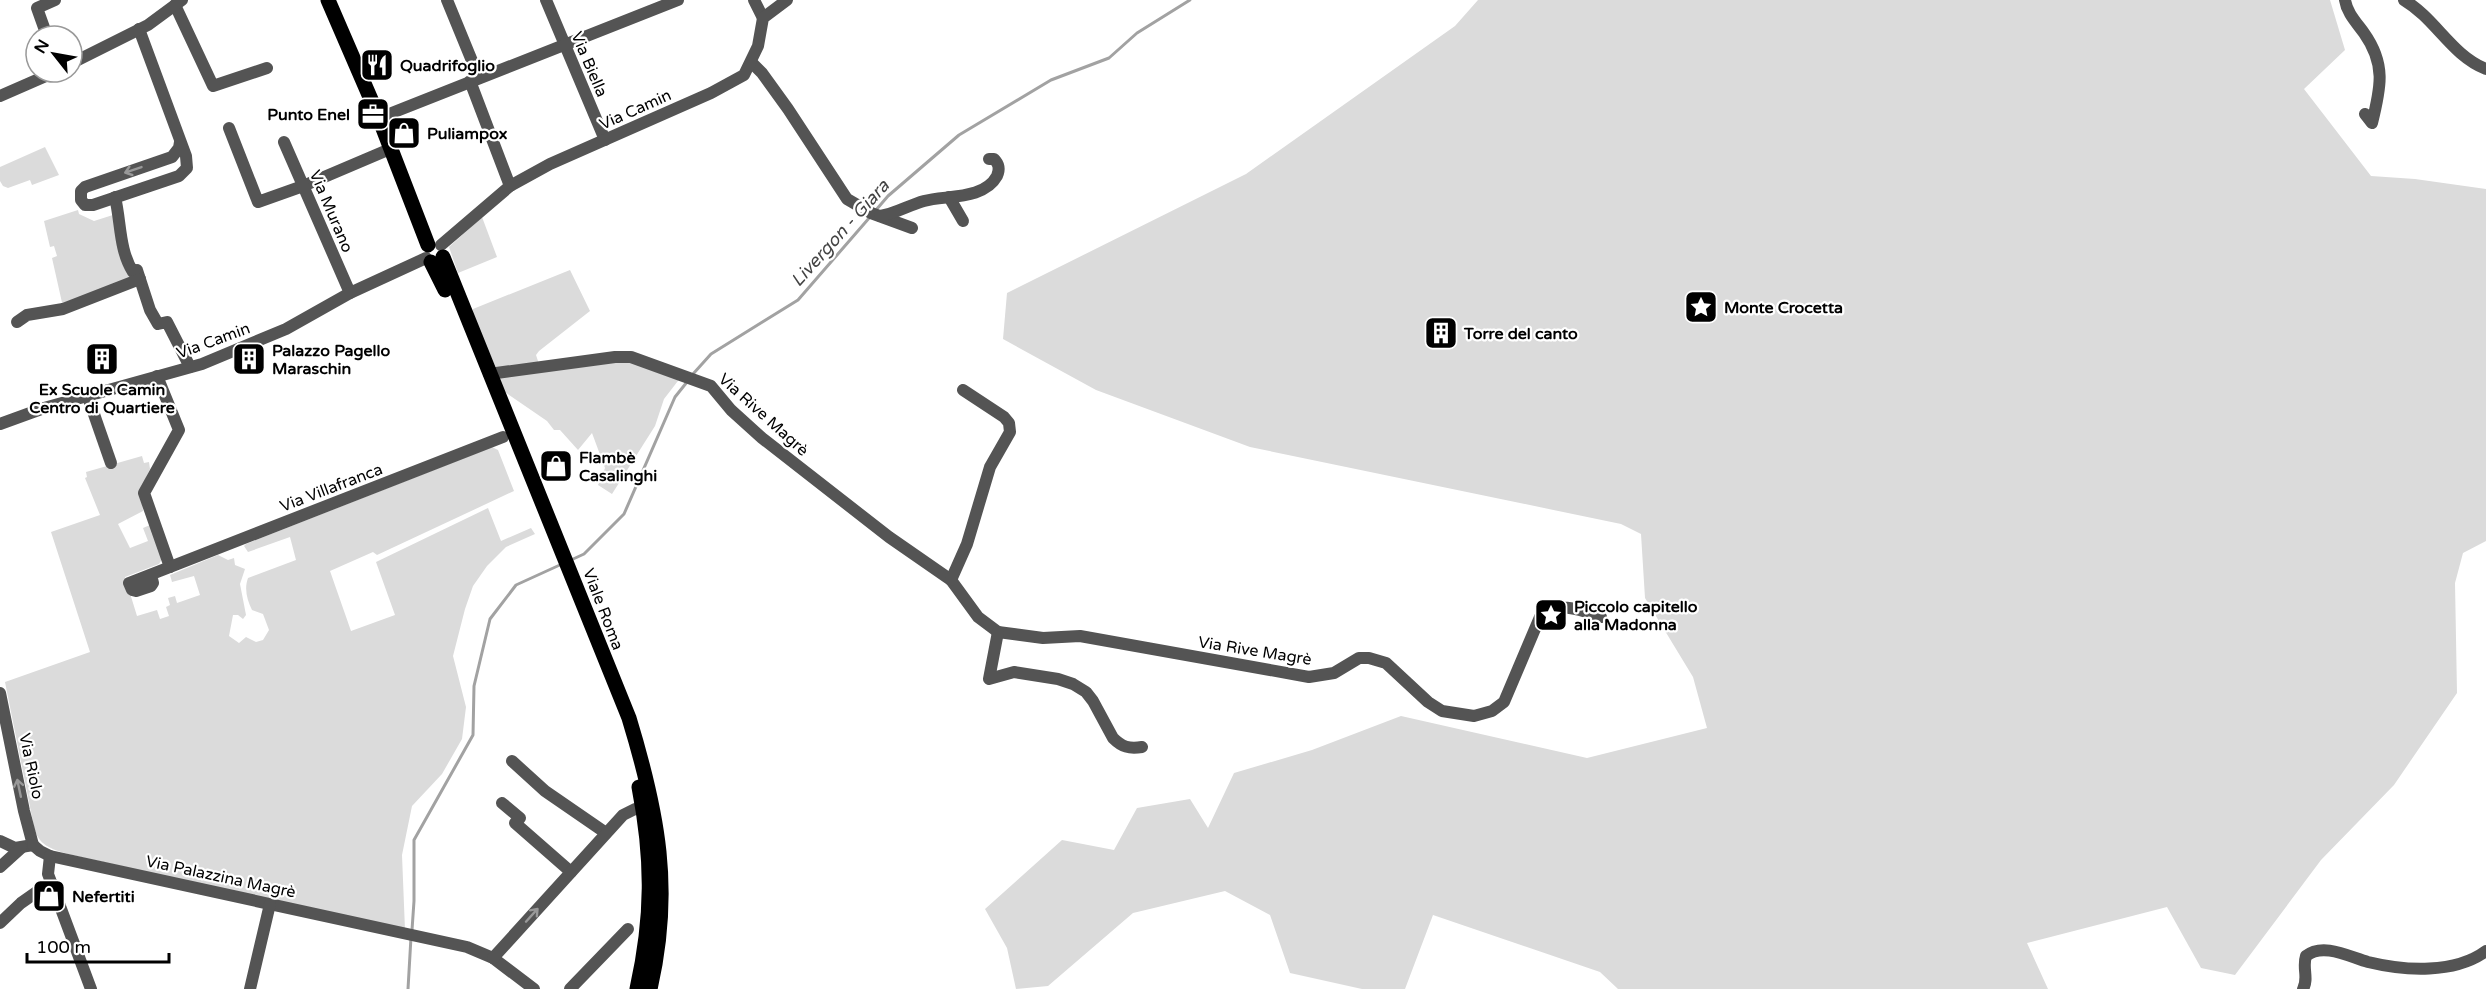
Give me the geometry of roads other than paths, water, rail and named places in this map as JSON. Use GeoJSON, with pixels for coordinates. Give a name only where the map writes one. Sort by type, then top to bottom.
{"type":"FeatureCollection","features":[{"type":"Feature","properties":{"kind":"main road","name":"Viale Roma"},"geometry":{"type":"LineString","coordinates":[[328,0],[434,254],[440,277],[484,376],[578,603],[624,730],[640,788],[647,842],[650,905],[644,957],[637,989]]}},
{"type":"Feature","properties":{"kind":"main road","name":"Viale Roma"},"geometry":{"type":"LineString","coordinates":[[589,632],[629,718],[654,808],[661,858],[661,909],[650,989]]}},
{"type":"Feature","properties":{"kind":"street"},"geometry":{"type":"LineString","coordinates":[[42,24],[36,8],[55,0]]}},
{"type":"Feature","properties":{"kind":"street"},"geometry":{"type":"LineString","coordinates":[[447,0],[510,186]]}},
{"type":"Feature","properties":{"kind":"street","name":"Via Biella"},"geometry":{"type":"LineString","coordinates":[[546,0],[605,140]]}},
{"type":"Feature","properties":{"kind":"street"},"geometry":{"type":"LineString","coordinates":[[379,118],[678,0]]}},
{"type":"Feature","properties":{"kind":"street"},"geometry":{"type":"LineString","coordinates":[[754,0],[763,18],[787,0]]}},
{"type":"Feature","properties":{"kind":"street"},"geometry":{"type":"LineString","coordinates":[[2345,0],[2346,8],[2372,44],[2379,62],[2379,90],[2372,123],[2365,114]]}},
{"type":"Feature","properties":{"kind":"street"},"geometry":{"type":"LineString","coordinates":[[2404,0],[2426,18],[2468,61],[2486,69]]}},
{"type":"Feature","properties":{"kind":"street"},"geometry":{"type":"LineString","coordinates":[[84,57],[140,29],[179,3],[212,86],[218,86],[267,68]]}},
{"type":"Feature","properties":{"kind":"street","name":"Via Camin"},"geometry":{"type":"LineString","coordinates":[[0,424],[44,408],[202,364],[286,329],[350,294],[434,254],[510,186],[550,164],[711,93],[744,75],[758,46],[763,18]]}},
{"type":"Feature","properties":{"kind":"street"},"geometry":{"type":"LineString","coordinates":[[140,29],[180,142],[181,157],[187,168],[179,176],[89,206],[83,203],[80,196],[86,187],[181,157]]}},
{"type":"Feature","properties":{"kind":"street"},"geometry":{"type":"LineString","coordinates":[[751,62],[762,73],[788,109],[847,199],[857,207],[912,228]]}},
{"type":"Feature","properties":{"kind":"street"},"geometry":{"type":"LineString","coordinates":[[0,96],[28,84]]}},
{"type":"Feature","properties":{"kind":"street"},"geometry":{"type":"LineString","coordinates":[[229,128],[256,201],[261,202],[390,149]]}},
{"type":"Feature","properties":{"kind":"street","name":"Via Murano"},"geometry":{"type":"LineString","coordinates":[[284,142],[350,294]]}},
{"type":"Feature","properties":{"kind":"street"},"geometry":{"type":"LineString","coordinates":[[878,216],[889,215],[924,201],[977,192],[994,180],[999,166],[994,159],[989,159]]}},
{"type":"Feature","properties":{"kind":"street"},"geometry":{"type":"LineString","coordinates":[[115,197],[125,256],[133,272],[139,274]]}},
{"type":"Feature","properties":{"kind":"street"},"geometry":{"type":"LineString","coordinates":[[949,197],[963,221]]}},
{"type":"Feature","properties":{"kind":"street"},"geometry":{"type":"LineString","coordinates":[[17,322],[27,315],[63,309],[139,274]]}},
{"type":"Feature","properties":{"kind":"street"},"geometry":{"type":"LineString","coordinates":[[139,274],[150,310],[158,324],[167,322],[190,367]]}},
{"type":"Feature","properties":{"kind":"street","name":"Via Rive Magrè"},"geometry":{"type":"LineString","coordinates":[[484,376],[615,357],[631,357],[711,386],[731,410],[797,466],[951,580],[978,617],[998,632],[1043,638],[1080,636],[1309,677],[1334,673],[1359,658],[1379,659],[1442,711],[1474,716],[1492,711],[1504,702],[1540,617],[1549,610],[1562,607],[1574,607],[1601,617]]}},
{"type":"Feature","properties":{"kind":"street"},"geometry":{"type":"LineString","coordinates":[[157,376],[179,430],[144,493],[170,567]]}},
{"type":"Feature","properties":{"kind":"street"},"geometry":{"type":"LineString","coordinates":[[951,580],[967,544],[990,466],[1010,432],[1009,423],[1004,417],[963,390]]}},
{"type":"Feature","properties":{"kind":"street"},"geometry":{"type":"LineString","coordinates":[[88,397],[111,463]]}},
{"type":"Feature","properties":{"kind":"street","name":"Via Villafranca"},"geometry":{"type":"LineString","coordinates":[[151,575],[508,435]]}},
{"type":"Feature","properties":{"kind":"street"},"geometry":{"type":"LineString","coordinates":[[998,632],[989,679],[1014,672],[1058,679],[1072,684],[1086,692],[1118,743],[1132,749],[1142,747]]}},
{"type":"Feature","properties":{"kind":"street","name":"Via Riolo"},"geometry":{"type":"LineString","coordinates":[[0,693],[24,811],[27,846]]}},
{"type":"Feature","properties":{"kind":"street"},"geometry":{"type":"LineString","coordinates":[[512,761],[545,791],[606,833]]}},
{"type":"Feature","properties":{"kind":"street"},"geometry":{"type":"LineString","coordinates":[[502,803],[520,818],[515,823],[571,872]]}},
{"type":"Feature","properties":{"kind":"street"},"geometry":{"type":"LineString","coordinates":[[494,958],[627,812],[635,809],[643,810]]}},
{"type":"Feature","properties":{"kind":"street","name":"Via Palazzina Magrè"},"geometry":{"type":"LineString","coordinates":[[0,841],[9,846],[27,846],[50,856],[467,947],[494,958],[534,989]]}},
{"type":"Feature","properties":{"kind":"street"},"geometry":{"type":"LineString","coordinates":[[0,867],[27,846]]}},
{"type":"Feature","properties":{"kind":"street"},"geometry":{"type":"LineString","coordinates":[[50,856],[47,867],[51,882],[91,989]]}},
{"type":"Feature","properties":{"kind":"street"},"geometry":{"type":"LineString","coordinates":[[0,923],[21,903],[51,882]]}},
{"type":"Feature","properties":{"kind":"street"},"geometry":{"type":"LineString","coordinates":[[250,989],[270,904]]}},
{"type":"Feature","properties":{"kind":"street"},"geometry":{"type":"LineString","coordinates":[[570,989],[628,929]]}},
{"type":"Feature","properties":{"kind":"street"},"geometry":{"type":"LineString","coordinates":[[2303,989],[2306,977],[2304,962],[2306,956],[2318,950],[2327,950],[2370,962],[2430,969],[2477,958],[2486,951]]}},
{"type":"Feature","properties":{"kind":"waterway","name":"Livergon - Giara"},"geometry":{"type":"LineString","coordinates":[[876,210],[888,196],[959,135],[1051,80],[1109,58],[1137,33],[1190,0]]}},
{"type":"Feature","properties":{"kind":"waterway","name":"Livergon - Giara"},"geometry":{"type":"LineString","coordinates":[[693,374],[711,354],[798,300],[870,217]]}},
{"type":"Feature","properties":{"kind":"waterway","name":"Livergon - Giara"},"geometry":{"type":"LineString","coordinates":[[571,560],[584,554],[624,514],[675,397],[687,382]]}},
{"type":"Feature","properties":{"kind":"waterway","name":"Livergon - Giara"},"geometry":{"type":"LineString","coordinates":[[412,930],[414,840],[473,735],[474,686],[490,619],[516,585],[562,564]]}},
{"type":"Feature","properties":{"kind":"waterway","name":"Livergon - Giara"},"geometry":{"type":"LineString","coordinates":[[408,989],[411,937]]}},
{"type":"Feature","properties":{"kind":"place","name":"Quadrifoglio"},"geometry":{"type":"Point","coordinates":[377,65]}},
{"type":"Feature","properties":{"kind":"place","name":"Punto Enel"},"geometry":{"type":"Point","coordinates":[373,114]}},
{"type":"Feature","properties":{"kind":"place","name":"Puliampox"},"geometry":{"type":"Point","coordinates":[404,133]}},
{"type":"Feature","properties":{"kind":"place","name":"Monte Crocetta"},"geometry":{"type":"Point","coordinates":[1701,307]}},
{"type":"Feature","properties":{"kind":"place","name":"Torre del canto"},"geometry":{"type":"Point","coordinates":[1441,333]}},
{"type":"Feature","properties":{"kind":"place","name":"Ex Scuole Camin Centro di Quartiere"},"geometry":{"type":"Point","coordinates":[102,359]}},
{"type":"Feature","properties":{"kind":"place","name":"Palazzo Pagello Maraschin"},"geometry":{"type":"Point","coordinates":[249,359]}},
{"type":"Feature","properties":{"kind":"place","name":"Flambè Casalinghi"},"geometry":{"type":"Point","coordinates":[556,466]}},
{"type":"Feature","properties":{"kind":"place","name":"Piccolo capitello alla Madonna"},"geometry":{"type":"Point","coordinates":[1551,615]}},
{"type":"Feature","properties":{"kind":"place","name":"Nefertiti"},"geometry":{"type":"Point","coordinates":[49,896]}}]}
